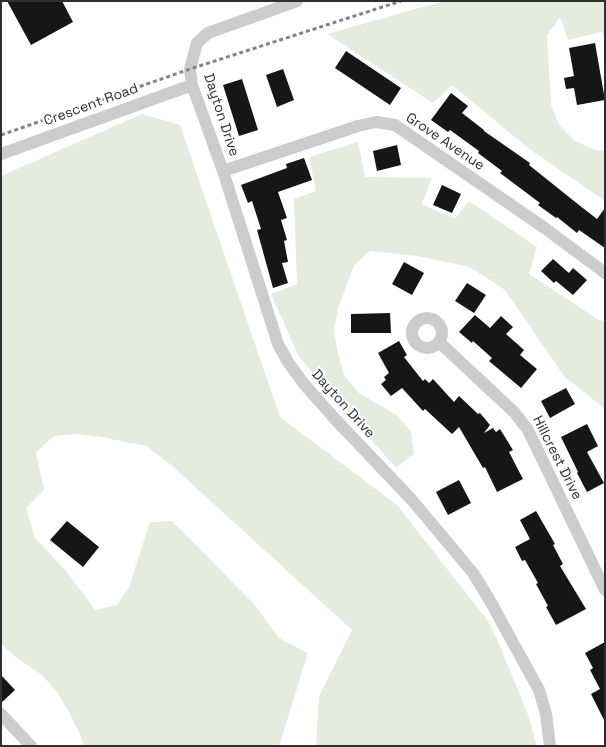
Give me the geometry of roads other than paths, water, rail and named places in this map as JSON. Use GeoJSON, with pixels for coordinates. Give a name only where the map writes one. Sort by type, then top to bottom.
{"type":"FeatureCollection","features":[{"type":"Feature","properties":{"kind":"street","name":"Dayton Drive"},"geometry":{"type":"LineString","coordinates":[[297,1],[208,33],[197,43],[190,69],[192,85],[223,171],[278,344],[288,362],[304,384],[412,500],[473,573],[539,690],[546,714],[550,746]]}},
{"type":"Feature","properties":{"kind":"street","name":"Crescent Road"},"geometry":{"type":"LineString","coordinates":[[1,154],[192,85]]}},
{"type":"Feature","properties":{"kind":"street","name":"Grove Avenue"},"geometry":{"type":"LineString","coordinates":[[223,171],[358,126],[376,122],[395,126],[546,229],[605,273]]}},
{"type":"Feature","properties":{"kind":"street","name":"Hillcrest Drive"},"geometry":{"type":"LineString","coordinates":[[439,342],[514,412],[528,430],[605,590]]}},
{"type":"Feature","properties":{"kind":"street"},"geometry":{"type":"LineString","coordinates":[[1,714],[31,746]]}},
{"type":"Feature","properties":{"kind":"railway"},"geometry":{"type":"LineString","coordinates":[[1,135],[190,69],[401,1]]}}]}
